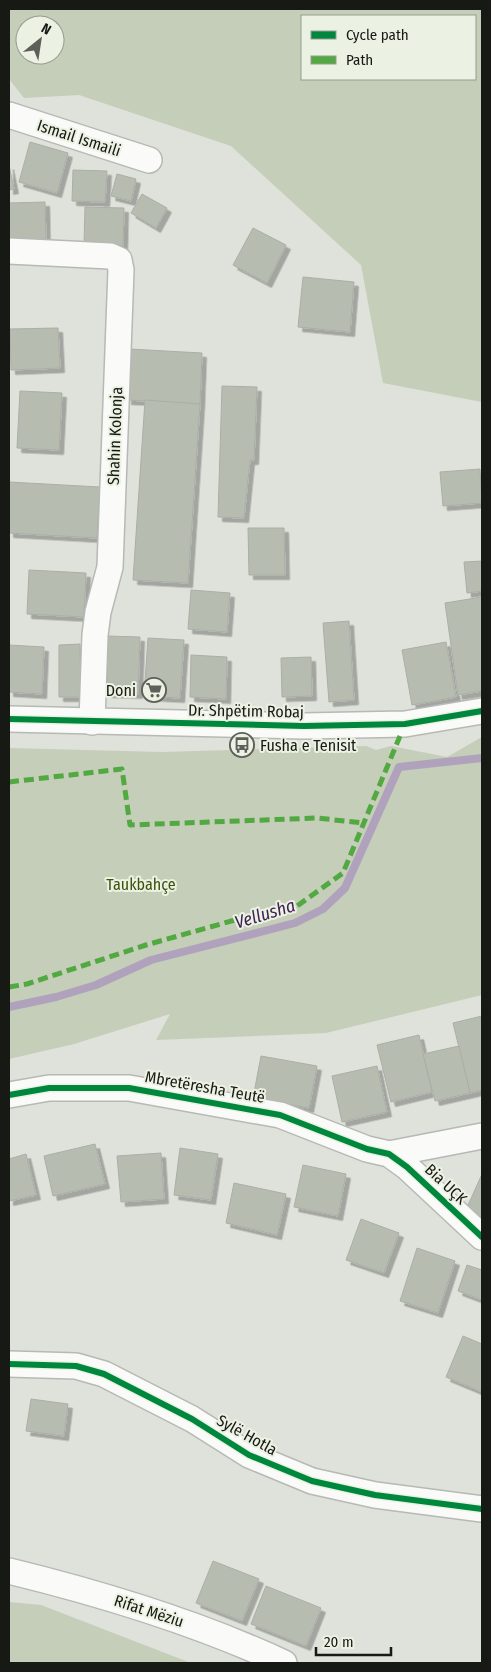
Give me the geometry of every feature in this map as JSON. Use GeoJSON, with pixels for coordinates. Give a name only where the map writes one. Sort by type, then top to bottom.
{"type":"FeatureCollection","features":[{"type":"Feature","properties":{"kind":"street","name":"Ismail Ismaili"},"geometry":{"type":"LineString","coordinates":[[9,115],[149,160]]}},
{"type":"Feature","properties":{"kind":"street","name":"Shahin Kolonja"},"geometry":{"type":"LineString","coordinates":[[9,251],[110,256],[119,260],[120,280],[110,566],[97,620],[92,722]]}},
{"type":"Feature","properties":{"kind":"street","name":"Dr. Shpëtim Robaj"},"geometry":{"type":"LineString","coordinates":[[9,719],[304,726],[405,724],[482,712]]}},
{"type":"Feature","properties":{"kind":"street","name":"Mbretëresha Teutë"},"geometry":{"type":"LineString","coordinates":[[9,1095],[49,1088],[129,1088],[280,1115],[367,1149],[389,1154]]}},
{"type":"Feature","properties":{"kind":"street"},"geometry":{"type":"LineString","coordinates":[[389,1154],[482,1136]]}},
{"type":"Feature","properties":{"kind":"street","name":"Bia UÇK"},"geometry":{"type":"LineString","coordinates":[[389,1154],[408,1167],[482,1237]]}},
{"type":"Feature","properties":{"kind":"street","name":"Sylë Hotla"},"geometry":{"type":"LineString","coordinates":[[9,1364],[76,1366],[104,1374],[192,1419],[249,1455],[312,1480],[375,1495],[482,1509]]}},
{"type":"Feature","properties":{"kind":"street","name":"Rifat Mëziu"},"geometry":{"type":"LineString","coordinates":[[9,1571],[155,1612],[233,1639],[284,1663]]}},
{"type":"Feature","properties":{"kind":"green space"},"geometry":{"type":"Polygon","coordinates":[[[9,9],[482,9],[482,402],[383,383],[361,265],[231,146],[79,95],[24,98],[9,79],[9,9]]]}},
{"type":"Feature","properties":{"kind":"green space","name":"Taukbahçe"},"geometry":{"type":"Polygon","coordinates":[[[482,737],[482,995],[326,1033],[156,1040],[170,1014],[74,1044],[9,1059],[9,748],[162,752],[366,746],[376,750],[391,746],[447,757],[482,737]]]}},
{"type":"Feature","properties":{"kind":"green space"},"geometry":{"type":"Polygon","coordinates":[[[9,1602],[41,1605],[191,1663],[9,1663],[9,1602]]]}},
{"type":"Feature","properties":{"kind":"building"},"geometry":{"type":"Polygon","coordinates":[[[30,142],[68,153],[57,193],[19,182],[30,142]]]}},
{"type":"Feature","properties":{"kind":"building"},"geometry":{"type":"Polygon","coordinates":[[[9,165],[14,189],[9,190],[9,165]]]}},
{"type":"Feature","properties":{"kind":"building"},"geometry":{"type":"Polygon","coordinates":[[[73,170],[107,171],[105,202],[72,201],[73,170]]]}},
{"type":"Feature","properties":{"kind":"building"},"geometry":{"type":"Polygon","coordinates":[[[117,174],[136,179],[131,201],[111,196],[117,174]]]}},
{"type":"Feature","properties":{"kind":"building"},"geometry":{"type":"Polygon","coordinates":[[[142,194],[167,208],[156,228],[131,213],[142,194]]]}},
{"type":"Feature","properties":{"kind":"building"},"geometry":{"type":"Polygon","coordinates":[[[45,202],[46,242],[9,242],[9,203],[45,202]]]}},
{"type":"Feature","properties":{"kind":"building"},"geometry":{"type":"Polygon","coordinates":[[[85,207],[124,208],[123,246],[84,245],[85,207]]]}},
{"type":"Feature","properties":{"kind":"building"},"geometry":{"type":"Polygon","coordinates":[[[253,228],[286,245],[267,283],[233,265],[253,228]]]}},
{"type":"Feature","properties":{"kind":"building"},"geometry":{"type":"Polygon","coordinates":[[[303,277],[354,282],[350,332],[298,327],[303,277]]]}},
{"type":"Feature","properties":{"kind":"building"},"geometry":{"type":"Polygon","coordinates":[[[58,328],[60,368],[11,370],[10,329],[58,328]]]}},
{"type":"Feature","properties":{"kind":"building"},"geometry":{"type":"Polygon","coordinates":[[[129,349],[202,353],[200,404],[127,400],[129,349]]]}},
{"type":"Feature","properties":{"kind":"building"},"geometry":{"type":"Polygon","coordinates":[[[222,386],[257,387],[254,460],[250,460],[244,518],[218,517],[222,386]]]}},
{"type":"Feature","properties":{"kind":"building"},"geometry":{"type":"Polygon","coordinates":[[[20,391],[62,393],[59,450],[17,448],[20,391]]]}},
{"type":"Feature","properties":{"kind":"building"},"geometry":{"type":"Polygon","coordinates":[[[145,400],[200,404],[188,583],[133,580],[145,400]]]}},
{"type":"Feature","properties":{"kind":"building"},"geometry":{"type":"Polygon","coordinates":[[[480,469],[482,503],[443,506],[440,472],[480,469]]]}},
{"type":"Feature","properties":{"kind":"building"},"geometry":{"type":"Polygon","coordinates":[[[9,482],[100,487],[97,538],[9,533],[9,482]]]}},
{"type":"Feature","properties":{"kind":"building"},"geometry":{"type":"Polygon","coordinates":[[[248,528],[284,528],[285,575],[249,575],[248,528]]]}},
{"type":"Feature","properties":{"kind":"building"},"geometry":{"type":"Polygon","coordinates":[[[482,561],[482,591],[467,593],[464,562],[482,561]]]}},
{"type":"Feature","properties":{"kind":"building"},"geometry":{"type":"Polygon","coordinates":[[[29,570],[86,573],[84,617],[27,614],[29,570]]]}},
{"type":"Feature","properties":{"kind":"building"},"geometry":{"type":"Polygon","coordinates":[[[191,590],[230,593],[227,632],[188,629],[191,590]]]}},
{"type":"Feature","properties":{"kind":"building"},"geometry":{"type":"Polygon","coordinates":[[[482,597],[482,691],[458,695],[445,603],[482,597]]]}},
{"type":"Feature","properties":{"kind":"building"},"geometry":{"type":"Polygon","coordinates":[[[349,621],[354,700],[329,702],[323,623],[349,621]]]}},
{"type":"Feature","properties":{"kind":"building"},"geometry":{"type":"Polygon","coordinates":[[[108,636],[140,637],[138,694],[107,693],[108,636]]]}},
{"type":"Feature","properties":{"kind":"building"},"geometry":{"type":"Polygon","coordinates":[[[148,638],[184,640],[180,698],[144,696],[148,638]]]}},
{"type":"Feature","properties":{"kind":"building"},"geometry":{"type":"Polygon","coordinates":[[[446,642],[456,697],[412,705],[402,650],[446,642]]]}},
{"type":"Feature","properties":{"kind":"building"},"geometry":{"type":"Polygon","coordinates":[[[80,644],[81,697],[59,697],[59,645],[80,644]]]}},
{"type":"Feature","properties":{"kind":"building"},"geometry":{"type":"Polygon","coordinates":[[[9,645],[44,647],[42,694],[9,692],[9,645]]]}},
{"type":"Feature","properties":{"kind":"building"},"geometry":{"type":"Polygon","coordinates":[[[191,655],[227,657],[226,699],[190,697],[191,655]]]}},
{"type":"Feature","properties":{"kind":"building"},"geometry":{"type":"Polygon","coordinates":[[[311,657],[312,696],[282,697],[281,658],[311,657]]]}},
{"type":"Feature","properties":{"kind":"building"},"geometry":{"type":"Polygon","coordinates":[[[482,1016],[482,1090],[470,1093],[453,1023],[482,1016]]]}},
{"type":"Feature","properties":{"kind":"building"},"geometry":{"type":"Polygon","coordinates":[[[419,1035],[432,1092],[391,1102],[377,1045],[419,1035]]]}},
{"type":"Feature","properties":{"kind":"building"},"geometry":{"type":"Polygon","coordinates":[[[459,1046],[470,1093],[435,1101],[423,1054],[459,1046]]]}},
{"type":"Feature","properties":{"kind":"building"},"geometry":{"type":"Polygon","coordinates":[[[261,1056],[317,1066],[309,1108],[253,1098],[261,1056]]]}},
{"type":"Feature","properties":{"kind":"building"},"geometry":{"type":"Polygon","coordinates":[[[377,1066],[387,1112],[342,1122],[332,1076],[377,1066]]]}},
{"type":"Feature","properties":{"kind":"building"},"geometry":{"type":"Polygon","coordinates":[[[95,1144],[105,1184],[53,1196],[44,1156],[95,1144]]]}},
{"type":"Feature","properties":{"kind":"building"},"geometry":{"type":"Polygon","coordinates":[[[180,1148],[218,1154],[211,1200],[174,1195],[180,1148]]]}},
{"type":"Feature","properties":{"kind":"building"},"geometry":{"type":"Polygon","coordinates":[[[161,1153],[164,1199],[121,1202],[117,1156],[161,1153]]]}},
{"type":"Feature","properties":{"kind":"building"},"geometry":{"type":"Polygon","coordinates":[[[26,1154],[36,1195],[9,1201],[9,1159],[26,1154]]]}},
{"type":"Feature","properties":{"kind":"building"},"geometry":{"type":"Polygon","coordinates":[[[303,1165],[346,1174],[338,1216],[294,1207],[303,1165]]]}},
{"type":"Feature","properties":{"kind":"building"},"geometry":{"type":"Polygon","coordinates":[[[482,1174],[482,1220],[465,1212],[482,1174]]]}},
{"type":"Feature","properties":{"kind":"building"},"geometry":{"type":"Polygon","coordinates":[[[234,1183],[286,1194],[277,1235],[226,1223],[234,1183]]]}},
{"type":"Feature","properties":{"kind":"building"},"geometry":{"type":"Polygon","coordinates":[[[361,1219],[399,1233],[384,1273],[346,1260],[361,1219]]]}},
{"type":"Feature","properties":{"kind":"building"},"geometry":{"type":"Polygon","coordinates":[[[417,1248],[455,1261],[438,1313],[400,1301],[417,1248]]]}},
{"type":"Feature","properties":{"kind":"building"},"geometry":{"type":"Polygon","coordinates":[[[467,1265],[482,1270],[482,1300],[458,1291],[467,1265]]]}},
{"type":"Feature","properties":{"kind":"building"},"geometry":{"type":"Polygon","coordinates":[[[463,1336],[482,1344],[482,1392],[446,1377],[463,1336]]]}},
{"type":"Feature","properties":{"kind":"building"},"geometry":{"type":"Polygon","coordinates":[[[31,1399],[68,1404],[64,1436],[26,1431],[31,1399]]]}},
{"type":"Feature","properties":{"kind":"building"},"geometry":{"type":"Polygon","coordinates":[[[213,1561],[259,1579],[242,1621],[196,1603],[213,1561]]]}},
{"type":"Feature","properties":{"kind":"building"},"geometry":{"type":"Polygon","coordinates":[[[266,1586],[321,1608],[306,1646],[251,1624],[266,1586]]]}},
{"type":"Feature","properties":{"kind":"waterway","name":"Vellusha"},"geometry":{"type":"LineString","coordinates":[[9,1007],[56,997],[96,985],[151,960],[295,923],[323,909],[345,888],[399,767],[482,758]]}},
{"type":"Feature","properties":{"kind":"marked path"},"geometry":{"type":"LineString","coordinates":[[9,987],[27,984],[146,945],[235,920],[297,906],[343,873],[400,736]]}},
{"type":"Feature","properties":{"kind":"marked path"},"geometry":{"type":"LineString","coordinates":[[9,782],[122,769],[130,825],[317,818],[363,823]]}},
{"type":"Feature","properties":{"kind":"cycle path"},"geometry":{"type":"LineString","coordinates":[[9,719],[304,726],[405,724],[482,711]]}},
{"type":"Feature","properties":{"kind":"cycle path"},"geometry":{"type":"LineString","coordinates":[[9,1095],[49,1088],[129,1088],[280,1115],[367,1149],[389,1154],[407,1167],[482,1237]]}},
{"type":"Feature","properties":{"kind":"cycle path"},"geometry":{"type":"LineString","coordinates":[[9,1364],[76,1366],[104,1374],[192,1419],[249,1455],[312,1481],[375,1495],[482,1509]]}},
{"type":"Feature","properties":{"kind":"place","name":"Doni"},"geometry":{"type":"Point","coordinates":[154,690]}},
{"type":"Feature","properties":{"kind":"place","name":"Fusha e Tenisit"},"geometry":{"type":"Point","coordinates":[242,745]}}]}
